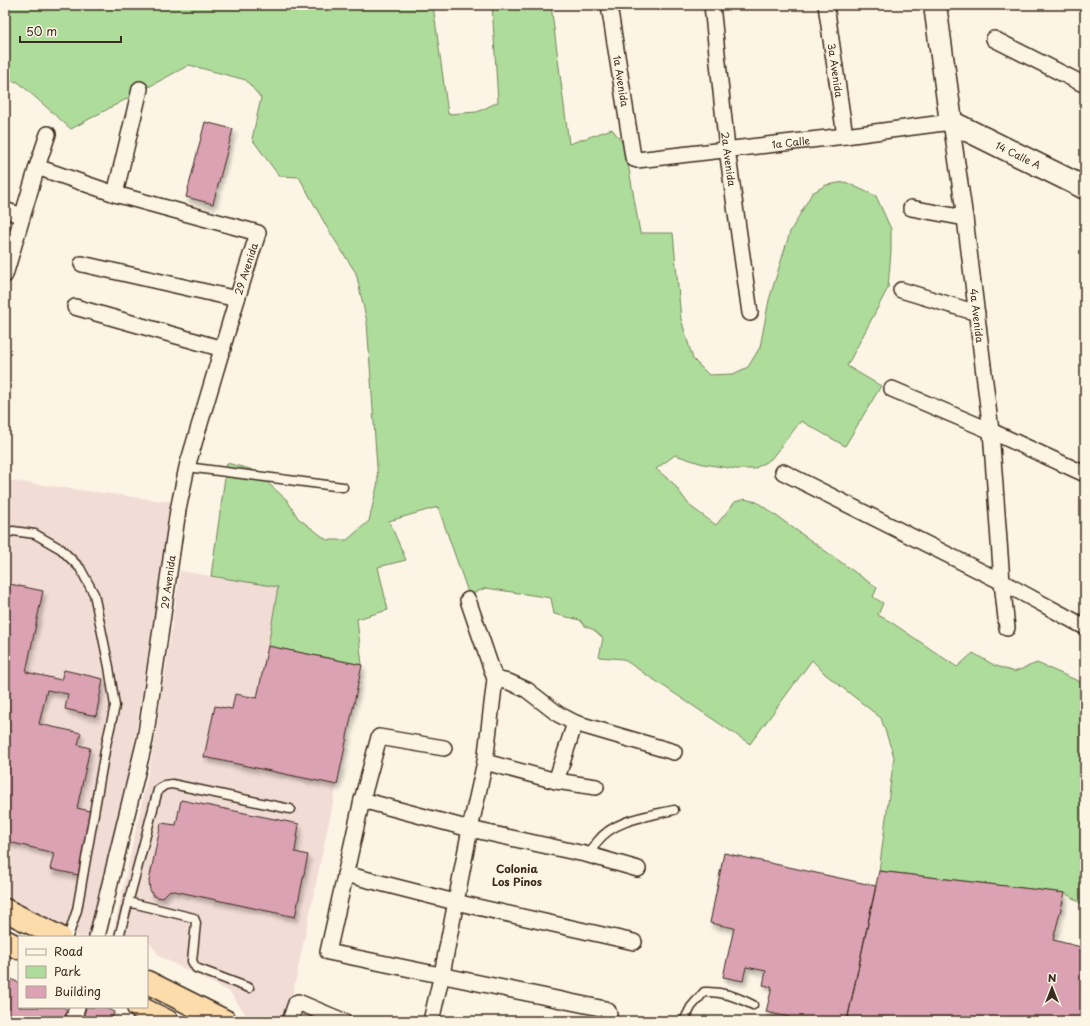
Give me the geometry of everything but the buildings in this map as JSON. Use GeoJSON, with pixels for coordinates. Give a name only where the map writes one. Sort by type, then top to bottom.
{"type":"FeatureCollection","features":[{"type":"Feature","properties":{"kind":"highway"},"geometry":{"type":"LineString","coordinates":[[5,910],[57,936]]}},
{"type":"Feature","properties":{"kind":"highway"},"geometry":{"type":"LineString","coordinates":[[5,941],[18,948]]}},
{"type":"Feature","properties":{"kind":"highway"},"geometry":{"type":"LineString","coordinates":[[148,982],[225,1021]]}},
{"type":"Feature","properties":{"kind":"highway"},"geometry":{"type":"LineString","coordinates":[[140,1008],[165,1020]]}},
{"type":"Feature","properties":{"kind":"street","name":"1a Avenida"},"geometry":{"type":"LineString","coordinates":[[609,5],[633,157]]}},
{"type":"Feature","properties":{"kind":"street","name":"2a Avenida"},"geometry":{"type":"LineString","coordinates":[[712,5],[727,149],[750,312]]}},
{"type":"Feature","properties":{"kind":"street","name":"3a Avenida"},"geometry":{"type":"LineString","coordinates":[[826,5],[846,136]]}},
{"type":"Feature","properties":{"kind":"street","name":"4a Avenida"},"geometry":{"type":"LineString","coordinates":[[935,5],[965,218],[991,431],[1002,582],[1008,628]]}},
{"type":"Feature","properties":{"kind":"street"},"geometry":{"type":"LineString","coordinates":[[994,39],[1085,85]]}},
{"type":"Feature","properties":{"kind":"street"},"geometry":{"type":"LineString","coordinates":[[37,167],[115,194],[140,89]]}},
{"type":"Feature","properties":{"kind":"street","name":"1a Calle"},"geometry":{"type":"LineString","coordinates":[[633,157],[637,160],[846,136],[951,122]]}},
{"type":"Feature","properties":{"kind":"street","name":"14 Calle A"},"geometry":{"type":"LineString","coordinates":[[951,122],[1083,182]]}},
{"type":"Feature","properties":{"kind":"street"},"geometry":{"type":"LineString","coordinates":[[5,275],[48,134]]}},
{"type":"Feature","properties":{"kind":"street","name":"29 Avenida"},"geometry":{"type":"LineString","coordinates":[[97,936],[145,740],[178,510],[187,467],[258,233],[115,194]]}},
{"type":"Feature","properties":{"kind":"street"},"geometry":{"type":"LineString","coordinates":[[911,208],[965,218]]}},
{"type":"Feature","properties":{"kind":"street"},"geometry":{"type":"LineString","coordinates":[[5,210],[22,216]]}},
{"type":"Feature","properties":{"kind":"street"},"geometry":{"type":"LineString","coordinates":[[82,264],[237,299]]}},
{"type":"Feature","properties":{"kind":"street"},"geometry":{"type":"LineString","coordinates":[[901,290],[977,313]]}},
{"type":"Feature","properties":{"kind":"street"},"geometry":{"type":"LineString","coordinates":[[75,307],[223,349]]}},
{"type":"Feature","properties":{"kind":"street"},"geometry":{"type":"LineString","coordinates":[[892,388],[1085,474]]}},
{"type":"Feature","properties":{"kind":"street"},"geometry":{"type":"LineString","coordinates":[[783,472],[1002,582],[1085,627]]}},
{"type":"Feature","properties":{"kind":"street"},"geometry":{"type":"LineString","coordinates":[[431,1021],[442,974],[470,828],[485,762],[495,679],[468,600]]}},
{"type":"Feature","properties":{"kind":"street"},"geometry":{"type":"LineString","coordinates":[[495,679],[509,682],[527,690],[558,714],[575,723],[674,752]]}},
{"type":"Feature","properties":{"kind":"street"},"geometry":{"type":"LineString","coordinates":[[556,781],[575,723]]}},
{"type":"Feature","properties":{"kind":"street"},"geometry":{"type":"LineString","coordinates":[[444,748],[379,737],[362,800],[328,952],[442,974],[605,1009],[610,1014],[608,1021]]}},
{"type":"Feature","properties":{"kind":"street"},"geometry":{"type":"LineString","coordinates":[[485,762],[556,781],[596,787]]}},
{"type":"Feature","properties":{"kind":"street"},"geometry":{"type":"LineString","coordinates":[[362,800],[638,869]]}},
{"type":"Feature","properties":{"kind":"street"},"geometry":{"type":"LineString","coordinates":[[345,874],[455,902],[634,942]]}},
{"type":"Feature","properties":{"kind":"street"},"geometry":{"type":"LineString","coordinates":[[290,1021],[298,1002],[343,1021]]}},
{"type":"Feature","properties":{"kind":"street"},"geometry":{"type":"LineString","coordinates":[[73,1021],[76,1008]]}},
{"type":"Feature","properties":{"kind":"lane"},"geometry":{"type":"LineString","coordinates":[[187,467],[343,487]]}},
{"type":"Feature","properties":{"kind":"lane"},"geometry":{"type":"LineString","coordinates":[[5,534],[13,531],[36,534],[61,549],[80,568],[94,594],[115,706],[106,745],[77,910],[68,936]]}},
{"type":"Feature","properties":{"kind":"lane"},"geometry":{"type":"LineString","coordinates":[[119,936],[158,790],[164,785],[172,784],[290,809]]}},
{"type":"Feature","properties":{"kind":"lane"},"geometry":{"type":"LineString","coordinates":[[589,856],[597,841],[609,831],[623,823],[674,810]]}},
{"type":"Feature","properties":{"kind":"lane"},"geometry":{"type":"LineString","coordinates":[[128,902],[194,918],[196,923],[192,961],[196,968],[249,988]]}},
{"type":"Feature","properties":{"kind":"lane"},"geometry":{"type":"LineString","coordinates":[[684,1021],[691,1007],[704,992],[713,991],[731,995],[753,1005]]}},
{"type":"Feature","properties":{"kind":"shaded area"},"geometry":{"type":"Polygon","coordinates":[[[5,480],[171,502],[133,751],[90,936],[77,936],[5,899],[5,480]]]}},
{"type":"Feature","properties":{"kind":"shaded area"},"geometry":{"type":"Polygon","coordinates":[[[180,571],[278,587],[268,646],[362,665],[287,1021],[250,1021],[230,992],[159,956],[148,942],[148,936],[121,936],[113,934],[154,746],[180,571]]]}},
{"type":"Feature","properties":{"kind":"green space"},"geometry":{"type":"Polygon","coordinates":[[[5,5],[433,5],[448,114],[477,112],[498,102],[492,5],[551,5],[569,144],[612,129],[625,146],[640,233],[673,233],[681,319],[693,359],[709,375],[733,374],[748,367],[760,347],[769,300],[790,232],[812,193],[826,185],[845,182],[876,196],[891,229],[888,288],[847,366],[881,386],[845,446],[801,421],[771,459],[754,469],[736,469],[703,464],[675,455],[656,469],[673,483],[690,506],[716,525],[735,502],[744,499],[757,502],[877,588],[873,597],[883,603],[878,615],[891,622],[957,667],[973,653],[994,665],[1014,672],[1037,663],[1085,684],[1085,906],[1065,893],[879,871],[894,757],[881,718],[825,674],[812,660],[750,744],[623,659],[599,657],[603,638],[594,630],[585,626],[580,620],[554,614],[551,598],[486,588],[469,595],[438,507],[389,521],[406,560],[378,567],[388,610],[357,619],[362,665],[268,646],[278,587],[211,576],[227,463],[250,469],[259,475],[287,500],[298,518],[327,540],[347,540],[369,521],[378,482],[367,322],[356,273],[329,231],[299,177],[279,176],[252,139],[261,98],[246,80],[189,65],[71,129],[18,82],[5,80],[5,5]]]}},
{"type":"Feature","properties":{"kind":"district","name":"Colonia Los Pinos"},"geometry":{"type":"Point","coordinates":[517,875]}}]}
